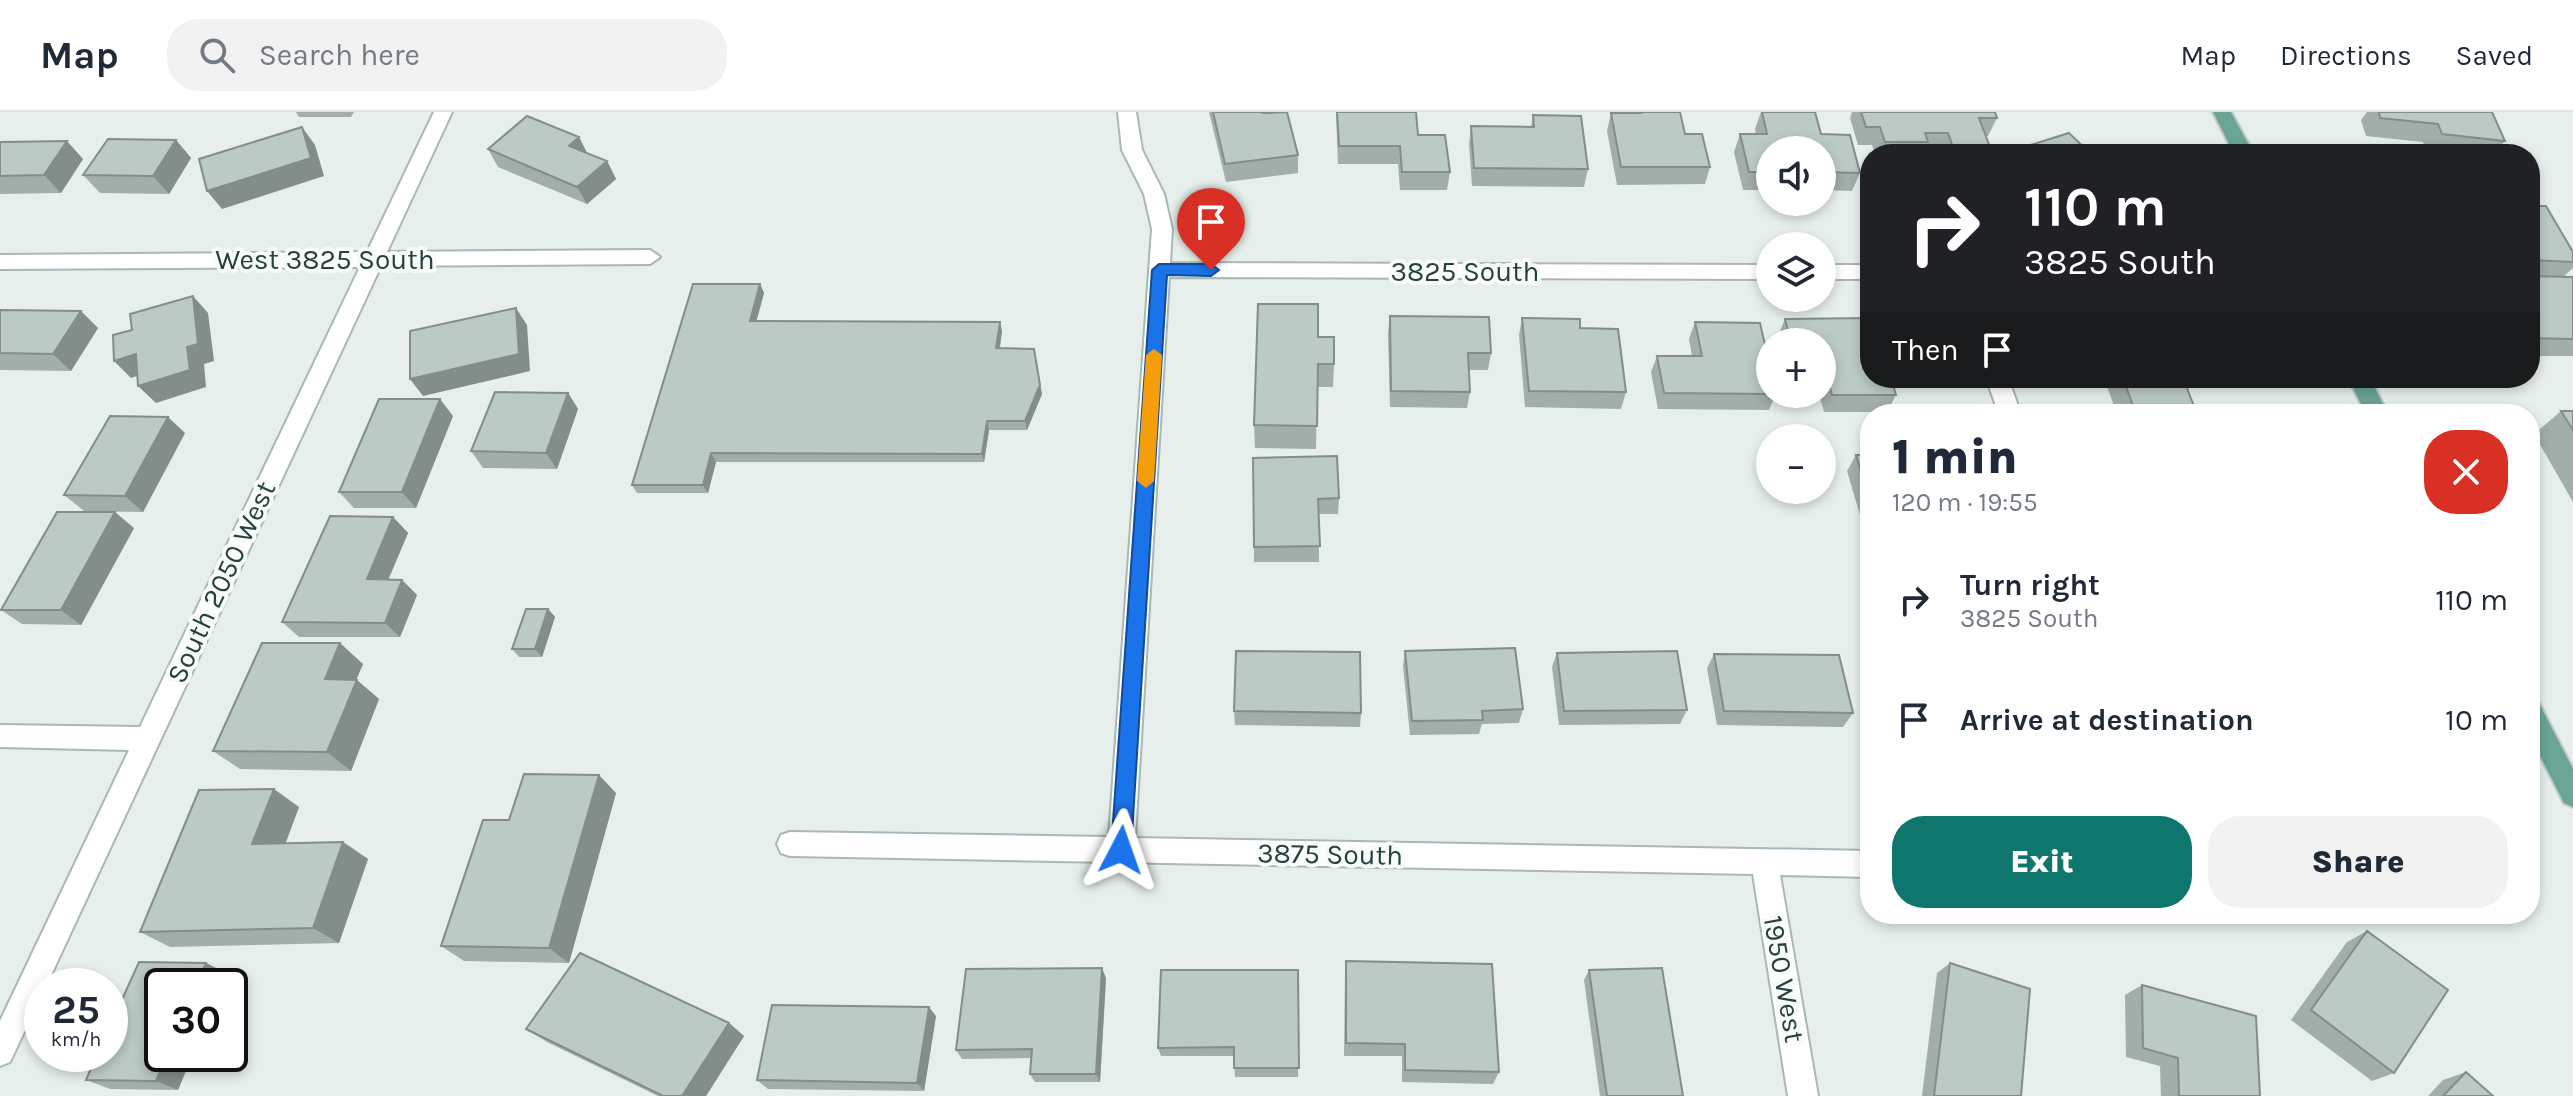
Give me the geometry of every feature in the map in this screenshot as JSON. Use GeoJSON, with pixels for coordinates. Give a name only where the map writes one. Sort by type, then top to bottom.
{"type":"FeatureCollection","features":[{"type":"Feature","properties":{"kind":"main road"},"geometry":{"type":"LineString","coordinates":[[2222,112],[2239,144]]}},
{"type":"Feature","properties":{"kind":"main road"},"geometry":{"type":"LineString","coordinates":[[2540,731],[2573,795]]}},
{"type":"Feature","properties":{"kind":"street","name":"South 2050 West"},"geometry":{"type":"LineString","coordinates":[[0,1052],[443,112]]}},
{"type":"Feature","properties":{"kind":"street"},"geometry":{"type":"LineString","coordinates":[[1121,850],[1162,229],[1154,194],[1132,150],[1127,112]]}},
{"type":"Feature","properties":{"kind":"street","name":"West 3825 South"},"geometry":{"type":"LineString","coordinates":[[0,262],[650,257]]}},
{"type":"Feature","properties":{"kind":"street","name":"3825 South"},"geometry":{"type":"LineString","coordinates":[[1159,270],[1756,272]]}},
{"type":"Feature","properties":{"kind":"street"},"geometry":{"type":"LineString","coordinates":[[1836,272],[1860,272]]}},
{"type":"Feature","properties":{"kind":"street"},"geometry":{"type":"LineString","coordinates":[[0,736],[147,739]]}},
{"type":"Feature","properties":{"kind":"street","name":"3875 South"},"geometry":{"type":"LineString","coordinates":[[790,844],[1860,864]]}},
{"type":"Feature","properties":{"kind":"street","name":"1950 West"},"geometry":{"type":"LineString","coordinates":[[1764,862],[1803,1096]]}},
{"type":"Feature","properties":{"kind":"building"},"geometry":{"type":"Polygon","coordinates":[[[1213,112],[1287,112],[1298,155],[1225,164],[1213,112]]]}},
{"type":"Feature","properties":{"kind":"building"},"geometry":{"type":"Polygon","coordinates":[[[1337,112],[1416,112],[1418,135],[1445,135],[1450,172],[1402,172],[1400,146],[1339,146],[1337,112]]]}},
{"type":"Feature","properties":{"kind":"building"},"geometry":{"type":"Polygon","coordinates":[[[1680,112],[1685,134],[1702,134],[1710,167],[1621,167],[1611,113],[1680,112]]]}},
{"type":"Feature","properties":{"kind":"building"},"geometry":{"type":"Polygon","coordinates":[[[1762,112],[1815,112],[1821,134],[1850,135],[1860,173],[1836,172],[1836,136],[1756,136],[1756,172],[1749,172],[1740,134],[1767,134],[1762,112]]]}},
{"type":"Feature","properties":{"kind":"building"},"geometry":{"type":"Polygon","coordinates":[[[1861,112],[1995,112],[1997,118],[1979,118],[1989,144],[1952,144],[1948,133],[1925,133],[1928,142],[1885,142],[1880,127],[1866,127],[1861,112]]]}},
{"type":"Feature","properties":{"kind":"building"},"geometry":{"type":"Polygon","coordinates":[[[2379,112],[2492,112],[2505,141],[2442,134],[2438,124],[2380,118],[2379,112]]]}},
{"type":"Feature","properties":{"kind":"building"},"geometry":{"type":"Polygon","coordinates":[[[1533,115],[1581,116],[1588,169],[1474,168],[1471,126],[1534,127],[1533,115]]]}},
{"type":"Feature","properties":{"kind":"building"},"geometry":{"type":"Polygon","coordinates":[[[527,116],[579,137],[569,146],[607,161],[577,187],[488,149],[527,116]]]}},
{"type":"Feature","properties":{"kind":"building"},"geometry":{"type":"Polygon","coordinates":[[[302,127],[311,158],[207,191],[199,159],[302,127]]]}},
{"type":"Feature","properties":{"kind":"building"},"geometry":{"type":"Polygon","coordinates":[[[2069,133],[2081,144],[2034,144],[2069,133]]]}},
{"type":"Feature","properties":{"kind":"building"},"geometry":{"type":"Polygon","coordinates":[[[108,139],[176,140],[153,176],[83,175],[108,139]]]}},
{"type":"Feature","properties":{"kind":"building"},"geometry":{"type":"Polygon","coordinates":[[[67,141],[44,175],[0,176],[0,142],[67,141]]]}},
{"type":"Feature","properties":{"kind":"building"},"geometry":{"type":"Polygon","coordinates":[[[2540,206],[2546,206],[2573,252],[2573,262],[2540,260],[2540,206]]]}},
{"type":"Feature","properties":{"kind":"building"},"geometry":{"type":"Polygon","coordinates":[[[2540,276],[2573,277],[2573,339],[2540,338],[2540,276]]]}},
{"type":"Feature","properties":{"kind":"building"},"geometry":{"type":"Polygon","coordinates":[[[693,284],[760,284],[750,321],[1000,322],[996,348],[1034,349],[1040,385],[1025,421],[987,421],[982,454],[711,453],[703,485],[632,485],[693,284]]]}},
{"type":"Feature","properties":{"kind":"building"},"geometry":{"type":"Polygon","coordinates":[[[193,296],[198,344],[187,347],[190,370],[138,386],[136,354],[114,361],[113,335],[132,330],[130,314],[193,296]]]}},
{"type":"Feature","properties":{"kind":"building"},"geometry":{"type":"Polygon","coordinates":[[[1258,304],[1318,304],[1318,337],[1334,337],[1334,364],[1318,364],[1317,426],[1254,425],[1258,304]]]}},
{"type":"Feature","properties":{"kind":"building"},"geometry":{"type":"Polygon","coordinates":[[[516,308],[519,354],[410,379],[410,331],[516,308]]]}},
{"type":"Feature","properties":{"kind":"building"},"geometry":{"type":"Polygon","coordinates":[[[0,310],[81,311],[53,354],[0,353],[0,310]]]}},
{"type":"Feature","properties":{"kind":"building"},"geometry":{"type":"Polygon","coordinates":[[[1390,316],[1489,317],[1491,353],[1468,353],[1470,392],[1391,391],[1390,316]]]}},
{"type":"Feature","properties":{"kind":"building"},"geometry":{"type":"Polygon","coordinates":[[[1522,318],[1580,319],[1580,328],[1618,329],[1626,392],[1529,391],[1522,318]]]}},
{"type":"Feature","properties":{"kind":"building"},"geometry":{"type":"Polygon","coordinates":[[[1860,318],[1860,388],[1894,388],[1896,395],[1836,395],[1836,328],[1787,328],[1785,319],[1860,318]]]}},
{"type":"Feature","properties":{"kind":"building"},"geometry":{"type":"Polygon","coordinates":[[[1695,322],[1760,323],[1761,328],[1756,328],[1756,394],[1664,393],[1657,356],[1702,356],[1695,322]]]}},
{"type":"Feature","properties":{"kind":"building"},"geometry":{"type":"Polygon","coordinates":[[[2127,388],[2187,388],[2193,404],[2132,404],[2127,388]]]}},
{"type":"Feature","properties":{"kind":"building"},"geometry":{"type":"Polygon","coordinates":[[[495,392],[568,393],[546,453],[471,451],[495,392]]]}},
{"type":"Feature","properties":{"kind":"building"},"geometry":{"type":"Polygon","coordinates":[[[379,399],[440,399],[402,492],[339,492],[379,399]]]}},
{"type":"Feature","properties":{"kind":"building"},"geometry":{"type":"Polygon","coordinates":[[[2561,411],[2573,411],[2573,430],[2561,411]]]}},
{"type":"Feature","properties":{"kind":"building"},"geometry":{"type":"Polygon","coordinates":[[[110,416],[168,417],[125,496],[64,495],[110,416]]]}},
{"type":"Feature","properties":{"kind":"building"},"geometry":{"type":"Polygon","coordinates":[[[1337,456],[1339,498],[1318,499],[1320,546],[1254,547],[1253,458],[1337,456]]]}},
{"type":"Feature","properties":{"kind":"building"},"geometry":{"type":"Polygon","coordinates":[[[57,512],[115,512],[61,610],[1,610],[57,512]]]}},
{"type":"Feature","properties":{"kind":"building"},"geometry":{"type":"Polygon","coordinates":[[[330,516],[393,517],[367,579],[402,580],[385,623],[282,622],[330,516]]]}},
{"type":"Feature","properties":{"kind":"building"},"geometry":{"type":"Polygon","coordinates":[[[526,609],[548,609],[535,649],[512,649],[526,609]]]}},
{"type":"Feature","properties":{"kind":"building"},"geometry":{"type":"Polygon","coordinates":[[[262,643],[340,643],[325,679],[357,680],[327,752],[213,751],[262,643]]]}},
{"type":"Feature","properties":{"kind":"building"},"geometry":{"type":"Polygon","coordinates":[[[1515,648],[1523,709],[1482,711],[1483,720],[1412,721],[1405,651],[1515,648]]]}},
{"type":"Feature","properties":{"kind":"building"},"geometry":{"type":"Polygon","coordinates":[[[1236,651],[1360,652],[1361,713],[1234,711],[1236,651]]]}},
{"type":"Feature","properties":{"kind":"building"},"geometry":{"type":"Polygon","coordinates":[[[1677,651],[1687,710],[1564,711],[1557,653],[1677,651]]]}},
{"type":"Feature","properties":{"kind":"building"},"geometry":{"type":"Polygon","coordinates":[[[1714,654],[1839,655],[1853,713],[1724,711],[1714,654]]]}},
{"type":"Feature","properties":{"kind":"building"},"geometry":{"type":"Polygon","coordinates":[[[524,774],[599,775],[549,948],[441,946],[483,820],[509,820],[524,774]]]}},
{"type":"Feature","properties":{"kind":"building"},"geometry":{"type":"Polygon","coordinates":[[[274,789],[252,844],[343,842],[313,928],[140,932],[199,790],[274,789]]]}},
{"type":"Feature","properties":{"kind":"building"},"geometry":{"type":"Polygon","coordinates":[[[2367,931],[2448,990],[2394,1073],[2311,1010],[2367,931]]]}},
{"type":"Feature","properties":{"kind":"building"},"geometry":{"type":"Polygon","coordinates":[[[580,953],[729,1023],[682,1096],[663,1096],[526,1029],[580,953]]]}},
{"type":"Feature","properties":{"kind":"building"},"geometry":{"type":"Polygon","coordinates":[[[1346,961],[1492,964],[1499,1072],[1405,1070],[1405,1044],[1346,1043],[1346,961]]]}},
{"type":"Feature","properties":{"kind":"building"},"geometry":{"type":"Polygon","coordinates":[[[139,962],[206,963],[204,968],[144,968],[144,1072],[160,1072],[156,1081],[86,1080],[89,1072],[128,1072],[128,986],[139,962]]]}},
{"type":"Feature","properties":{"kind":"building"},"geometry":{"type":"Polygon","coordinates":[[[1950,963],[2030,989],[2021,1096],[1934,1096],[1950,963]]]}},
{"type":"Feature","properties":{"kind":"building"},"geometry":{"type":"Polygon","coordinates":[[[1102,968],[1096,1074],[1030,1074],[1032,1049],[956,1050],[966,969],[1102,968]]]}},
{"type":"Feature","properties":{"kind":"building"},"geometry":{"type":"Polygon","coordinates":[[[1662,968],[1683,1096],[1607,1096],[1589,970],[1662,968]]]}},
{"type":"Feature","properties":{"kind":"building"},"geometry":{"type":"Polygon","coordinates":[[[1161,970],[1298,970],[1299,1068],[1234,1068],[1234,1047],[1158,1048],[1161,970]]]}},
{"type":"Feature","properties":{"kind":"building"},"geometry":{"type":"Polygon","coordinates":[[[2142,985],[2256,1016],[2260,1096],[2179,1096],[2178,1058],[2143,1048],[2142,985]]]}},
{"type":"Feature","properties":{"kind":"building"},"geometry":{"type":"Polygon","coordinates":[[[772,1005],[929,1007],[917,1083],[757,1080],[772,1005]]]}},
{"type":"Feature","properties":{"kind":"building"},"geometry":{"type":"Polygon","coordinates":[[[2466,1072],[2493,1096],[2443,1096],[2466,1072]]]}},
{"type":"Feature","properties":{"kind":"slow traffic"},"geometry":{"type":"LineString","coordinates":[[1146,481],[1154,355]]}},
{"type":"Feature","properties":{"kind":"route"},"geometry":{"type":"LineString","coordinates":[[1121,850],[1159,270],[1211,270]]}}]}
